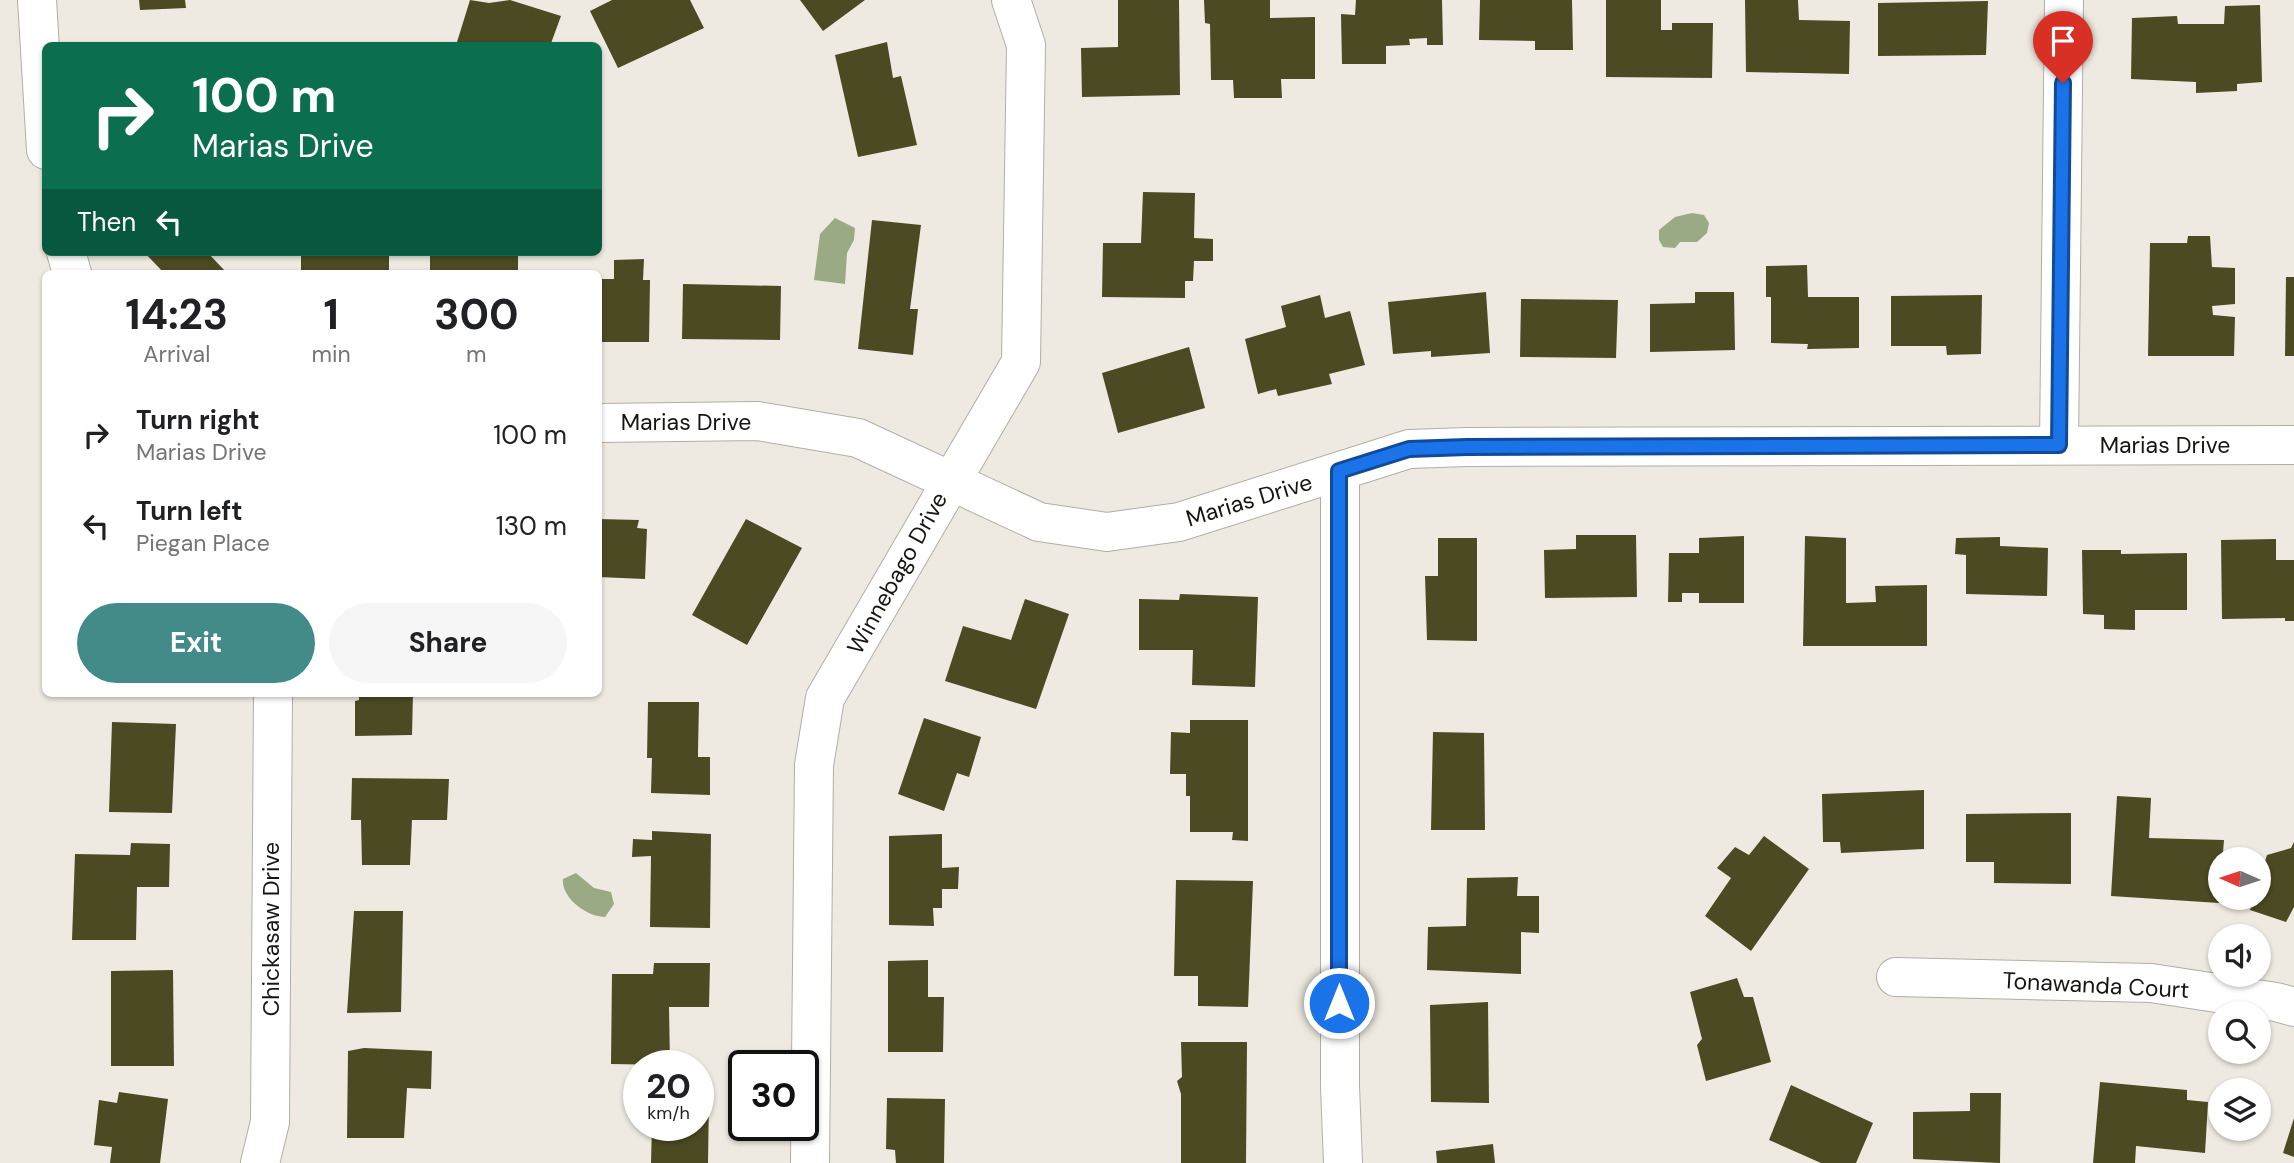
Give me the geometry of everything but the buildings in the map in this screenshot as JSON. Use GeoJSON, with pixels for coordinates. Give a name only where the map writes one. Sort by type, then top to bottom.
{"type":"FeatureCollection","features":[{"type":"Feature","properties":{"kind":"street"},"geometry":{"type":"LineString","coordinates":[[37,0],[42,83]]}},
{"type":"Feature","properties":{"kind":"street","name":"Winnebago Drive"},"geometry":{"type":"LineString","coordinates":[[810,1163],[814,765],[825,698],[1021,362],[1026,45],[1011,0]]}},
{"type":"Feature","properties":{"kind":"street"},"geometry":{"type":"LineString","coordinates":[[2059,445],[2064,0]]}},
{"type":"Feature","properties":{"kind":"street","name":"Marias Drive"},"geometry":{"type":"LineString","coordinates":[[602,423],[758,421],[858,438],[1039,522],[1107,532],[1179,522],[1409,449],[2294,445]]}},
{"type":"Feature","properties":{"kind":"street"},"geometry":{"type":"LineString","coordinates":[[1339,471],[1339,1086],[1343,1163]]}},
{"type":"Feature","properties":{"kind":"street","name":"Chickasaw Drive"},"geometry":{"type":"LineString","coordinates":[[260,1163],[270,1122],[273,697]]}},
{"type":"Feature","properties":{"kind":"street","name":"Tonawanda Court"},"geometry":{"type":"LineString","coordinates":[[1896,977],[2151,983],[2294,1007]]}},
{"type":"Feature","properties":{"kind":"shaded area"},"geometry":{"type":"Polygon","coordinates":[[[1692,213],[1704,215],[1709,223],[1707,233],[1697,242],[1680,242],[1675,248],[1663,247],[1659,240],[1659,230],[1675,217],[1692,213]]]}},
{"type":"Feature","properties":{"kind":"shaded area"},"geometry":{"type":"Polygon","coordinates":[[[835,218],[855,228],[854,240],[847,253],[845,284],[814,280],[820,234],[835,218]]]}},
{"type":"Feature","properties":{"kind":"shaded area"},"geometry":{"type":"Polygon","coordinates":[[[576,873],[594,888],[611,892],[614,904],[605,917],[583,910],[566,893],[563,879],[576,873]]]}},
{"type":"Feature","properties":{"kind":"route"},"geometry":{"type":"LineString","coordinates":[[1339,1003],[1339,471],[1409,449],[2059,445],[2063,83]]}}]}
